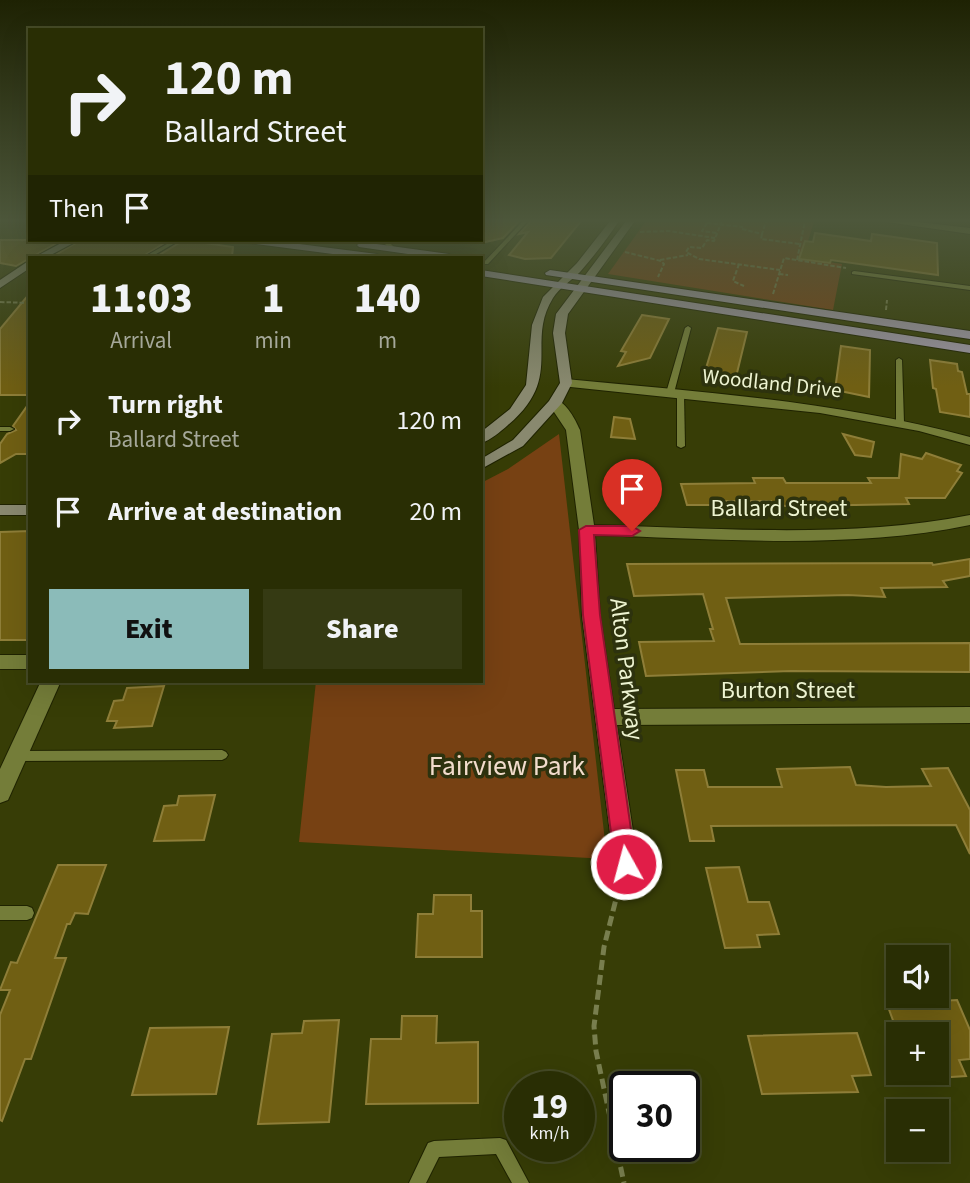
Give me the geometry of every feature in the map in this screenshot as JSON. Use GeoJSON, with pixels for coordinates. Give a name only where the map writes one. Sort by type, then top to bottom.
{"type":"FeatureCollection","features":[{"type":"Feature","properties":{"kind":"main road"},"geometry":{"type":"LineString","coordinates":[[522,276],[560,286],[970,349]]}},
{"type":"Feature","properties":{"kind":"main road"},"geometry":{"type":"LineString","coordinates":[[483,437],[515,412],[529,393],[534,378],[539,316],[548,296],[571,276]]}},
{"type":"Feature","properties":{"kind":"main road"},"geometry":{"type":"LineString","coordinates":[[573,276],[970,335]]}},
{"type":"Feature","properties":{"kind":"main road"},"geometry":{"type":"LineString","coordinates":[[483,464],[518,443],[555,403],[566,383],[559,333],[562,314],[587,278]]}},
{"type":"Feature","properties":{"kind":"main road"},"geometry":{"type":"LineString","coordinates":[[0,510],[28,510]]}},
{"type":"Feature","properties":{"kind":"street","name":"Woodland Drive"},"geometry":{"type":"LineString","coordinates":[[566,383],[841,411],[900,422],[970,441]]}},
{"type":"Feature","properties":{"kind":"street","name":"Alton Parkway"},"geometry":{"type":"LineString","coordinates":[[555,403],[569,420],[573,430],[586,530],[591,615],[626,864]]}},
{"type":"Feature","properties":{"kind":"street","name":"Ballard Street"},"geometry":{"type":"LineString","coordinates":[[586,530],[769,536],[922,530],[970,520]]}},
{"type":"Feature","properties":{"kind":"street"},"geometry":{"type":"LineString","coordinates":[[0,662],[28,662]]}},
{"type":"Feature","properties":{"kind":"street"},"geometry":{"type":"LineString","coordinates":[[0,793],[50,683]]}},
{"type":"Feature","properties":{"kind":"street","name":"Burton Street"},"geometry":{"type":"LineString","coordinates":[[607,717],[970,715]]}},
{"type":"Feature","properties":{"kind":"lane"},"geometry":{"type":"LineString","coordinates":[[879,276],[970,288]]}},
{"type":"Feature","properties":{"kind":"lane"},"geometry":{"type":"LineString","coordinates":[[681,446],[675,394],[688,328]]}},
{"type":"Feature","properties":{"kind":"lane"},"geometry":{"type":"LineString","coordinates":[[899,360],[900,422]]}},
{"type":"Feature","properties":{"kind":"lane"},"geometry":{"type":"LineString","coordinates":[[0,429],[10,429]]}},
{"type":"Feature","properties":{"kind":"lane"},"geometry":{"type":"LineString","coordinates":[[18,756],[222,755]]}},
{"type":"Feature","properties":{"kind":"lane"},"geometry":{"type":"LineString","coordinates":[[0,913],[27,913]]}},
{"type":"Feature","properties":{"kind":"lane"},"geometry":{"type":"LineString","coordinates":[[417,1183],[434,1149],[500,1146],[521,1183]]}},
{"type":"Feature","properties":{"kind":"path"},"geometry":{"type":"LineString","coordinates":[[655,282],[658,276]]}},
{"type":"Feature","properties":{"kind":"path"},"geometry":{"type":"LineString","coordinates":[[735,276],[733,281],[752,287]]}},
{"type":"Feature","properties":{"kind":"path"},"geometry":{"type":"LineString","coordinates":[[771,299],[778,276]]}},
{"type":"Feature","properties":{"kind":"path"},"geometry":{"type":"LineString","coordinates":[[0,302],[28,303]]}},
{"type":"Feature","properties":{"kind":"path"},"geometry":{"type":"LineString","coordinates":[[624,1183],[596,1051],[594,1026],[604,947],[626,864]]}},
{"type":"Feature","properties":{"kind":"green space"},"geometry":{"type":"Polygon","coordinates":[[[622,276],[840,276],[833,310],[622,276]]]}},
{"type":"Feature","properties":{"kind":"green space","name":"Fairview Park"},"geometry":{"type":"Polygon","coordinates":[[[559,434],[607,859],[299,842],[316,683],[483,683],[483,482],[508,469],[559,434]]]}},
{"type":"Feature","properties":{"kind":"building"},"geometry":{"type":"Polygon","coordinates":[[[28,295],[28,395],[0,395],[0,329],[28,295]]]}},
{"type":"Feature","properties":{"kind":"building"},"geometry":{"type":"Polygon","coordinates":[[[642,315],[669,319],[650,358],[618,366],[626,352],[621,351],[642,315]]]}},
{"type":"Feature","properties":{"kind":"building"},"geometry":{"type":"Polygon","coordinates":[[[718,328],[747,332],[736,377],[731,376],[730,380],[704,375],[718,328]]]}},
{"type":"Feature","properties":{"kind":"building"},"geometry":{"type":"Polygon","coordinates":[[[841,346],[870,350],[869,397],[835,390],[841,346]]]}},
{"type":"Feature","properties":{"kind":"building"},"geometry":{"type":"Polygon","coordinates":[[[930,360],[957,364],[958,371],[962,372],[967,394],[970,394],[970,417],[940,412],[936,389],[933,388],[930,360]]]}},
{"type":"Feature","properties":{"kind":"building"},"geometry":{"type":"Polygon","coordinates":[[[28,405],[28,454],[16,454],[0,463],[0,444],[7,434],[16,430],[13,426],[28,405]]]}},
{"type":"Feature","properties":{"kind":"building"},"geometry":{"type":"Polygon","coordinates":[[[614,417],[630,419],[635,439],[611,437],[614,417]]]}},
{"type":"Feature","properties":{"kind":"building"},"geometry":{"type":"Polygon","coordinates":[[[843,434],[874,442],[871,457],[855,455],[843,434]]]}},
{"type":"Feature","properties":{"kind":"building"},"geometry":{"type":"Polygon","coordinates":[[[926,453],[961,465],[957,471],[962,473],[945,498],[906,498],[909,504],[773,506],[771,501],[713,501],[714,505],[687,505],[681,484],[755,483],[753,478],[783,478],[786,483],[871,483],[868,478],[899,478],[901,454],[922,459],[926,453]]]}},
{"type":"Feature","properties":{"kind":"building"},"geometry":{"type":"Polygon","coordinates":[[[621,482],[647,482],[653,506],[619,506],[615,488],[622,488],[621,482]]]}},
{"type":"Feature","properties":{"kind":"building"},"geometry":{"type":"Polygon","coordinates":[[[28,531],[28,640],[0,640],[0,532],[28,531]]]}},
{"type":"Feature","properties":{"kind":"building"},"geometry":{"type":"Polygon","coordinates":[[[970,559],[970,576],[943,581],[947,587],[881,588],[885,597],[848,595],[726,598],[740,644],[970,643],[970,672],[791,671],[646,676],[639,642],[714,641],[710,629],[713,629],[703,594],[634,596],[627,564],[933,565],[970,559]]]}},
{"type":"Feature","properties":{"kind":"building"},"geometry":{"type":"Polygon","coordinates":[[[164,686],[152,726],[114,728],[117,721],[107,721],[114,701],[123,700],[127,688],[164,686]]]}},
{"type":"Feature","properties":{"kind":"building"},"geometry":{"type":"Polygon","coordinates":[[[850,767],[856,785],[886,787],[931,786],[922,769],[948,768],[970,810],[970,854],[956,825],[711,826],[714,841],[690,841],[676,770],[704,770],[708,787],[782,787],[777,769],[850,767]]]}},
{"type":"Feature","properties":{"kind":"building"},"geometry":{"type":"Polygon","coordinates":[[[215,795],[204,840],[154,841],[164,806],[177,805],[179,796],[215,795]]]}},
{"type":"Feature","properties":{"kind":"building"},"geometry":{"type":"Polygon","coordinates":[[[58,865],[106,865],[88,914],[75,913],[70,924],[67,924],[55,958],[66,958],[31,1059],[25,1059],[2,1121],[0,1015],[10,990],[0,990],[11,962],[17,963],[58,865]]]}},
{"type":"Feature","properties":{"kind":"building"},"geometry":{"type":"Polygon","coordinates":[[[739,867],[748,902],[769,902],[779,934],[757,935],[760,947],[725,948],[706,868],[739,867]]]}},
{"type":"Feature","properties":{"kind":"building"},"geometry":{"type":"Polygon","coordinates":[[[434,895],[471,895],[471,911],[482,911],[482,957],[416,957],[418,914],[433,914],[434,895]]]}},
{"type":"Feature","properties":{"kind":"building"},"geometry":{"type":"Polygon","coordinates":[[[949,1000],[957,1000],[970,1030],[970,1059],[959,1060],[966,1076],[949,1077],[949,1022],[894,1022],[888,1008],[949,1008],[949,1000]]]}},
{"type":"Feature","properties":{"kind":"building"},"geometry":{"type":"Polygon","coordinates":[[[402,1016],[437,1016],[436,1043],[478,1042],[478,1103],[366,1104],[371,1039],[401,1039],[402,1016]]]}},
{"type":"Feature","properties":{"kind":"building"},"geometry":{"type":"Polygon","coordinates":[[[339,1020],[329,1122],[258,1124],[272,1034],[302,1033],[304,1021],[339,1020]]]}},
{"type":"Feature","properties":{"kind":"building"},"geometry":{"type":"Polygon","coordinates":[[[229,1027],[216,1094],[132,1095],[150,1028],[229,1027]]]}},
{"type":"Feature","properties":{"kind":"building"},"geometry":{"type":"Polygon","coordinates":[[[857,1033],[871,1075],[852,1076],[858,1092],[762,1094],[748,1036],[857,1033]]]}},
{"type":"Feature","properties":{"kind":"route"},"geometry":{"type":"LineString","coordinates":[[626,864],[591,615],[586,530],[632,531]]}}]}
